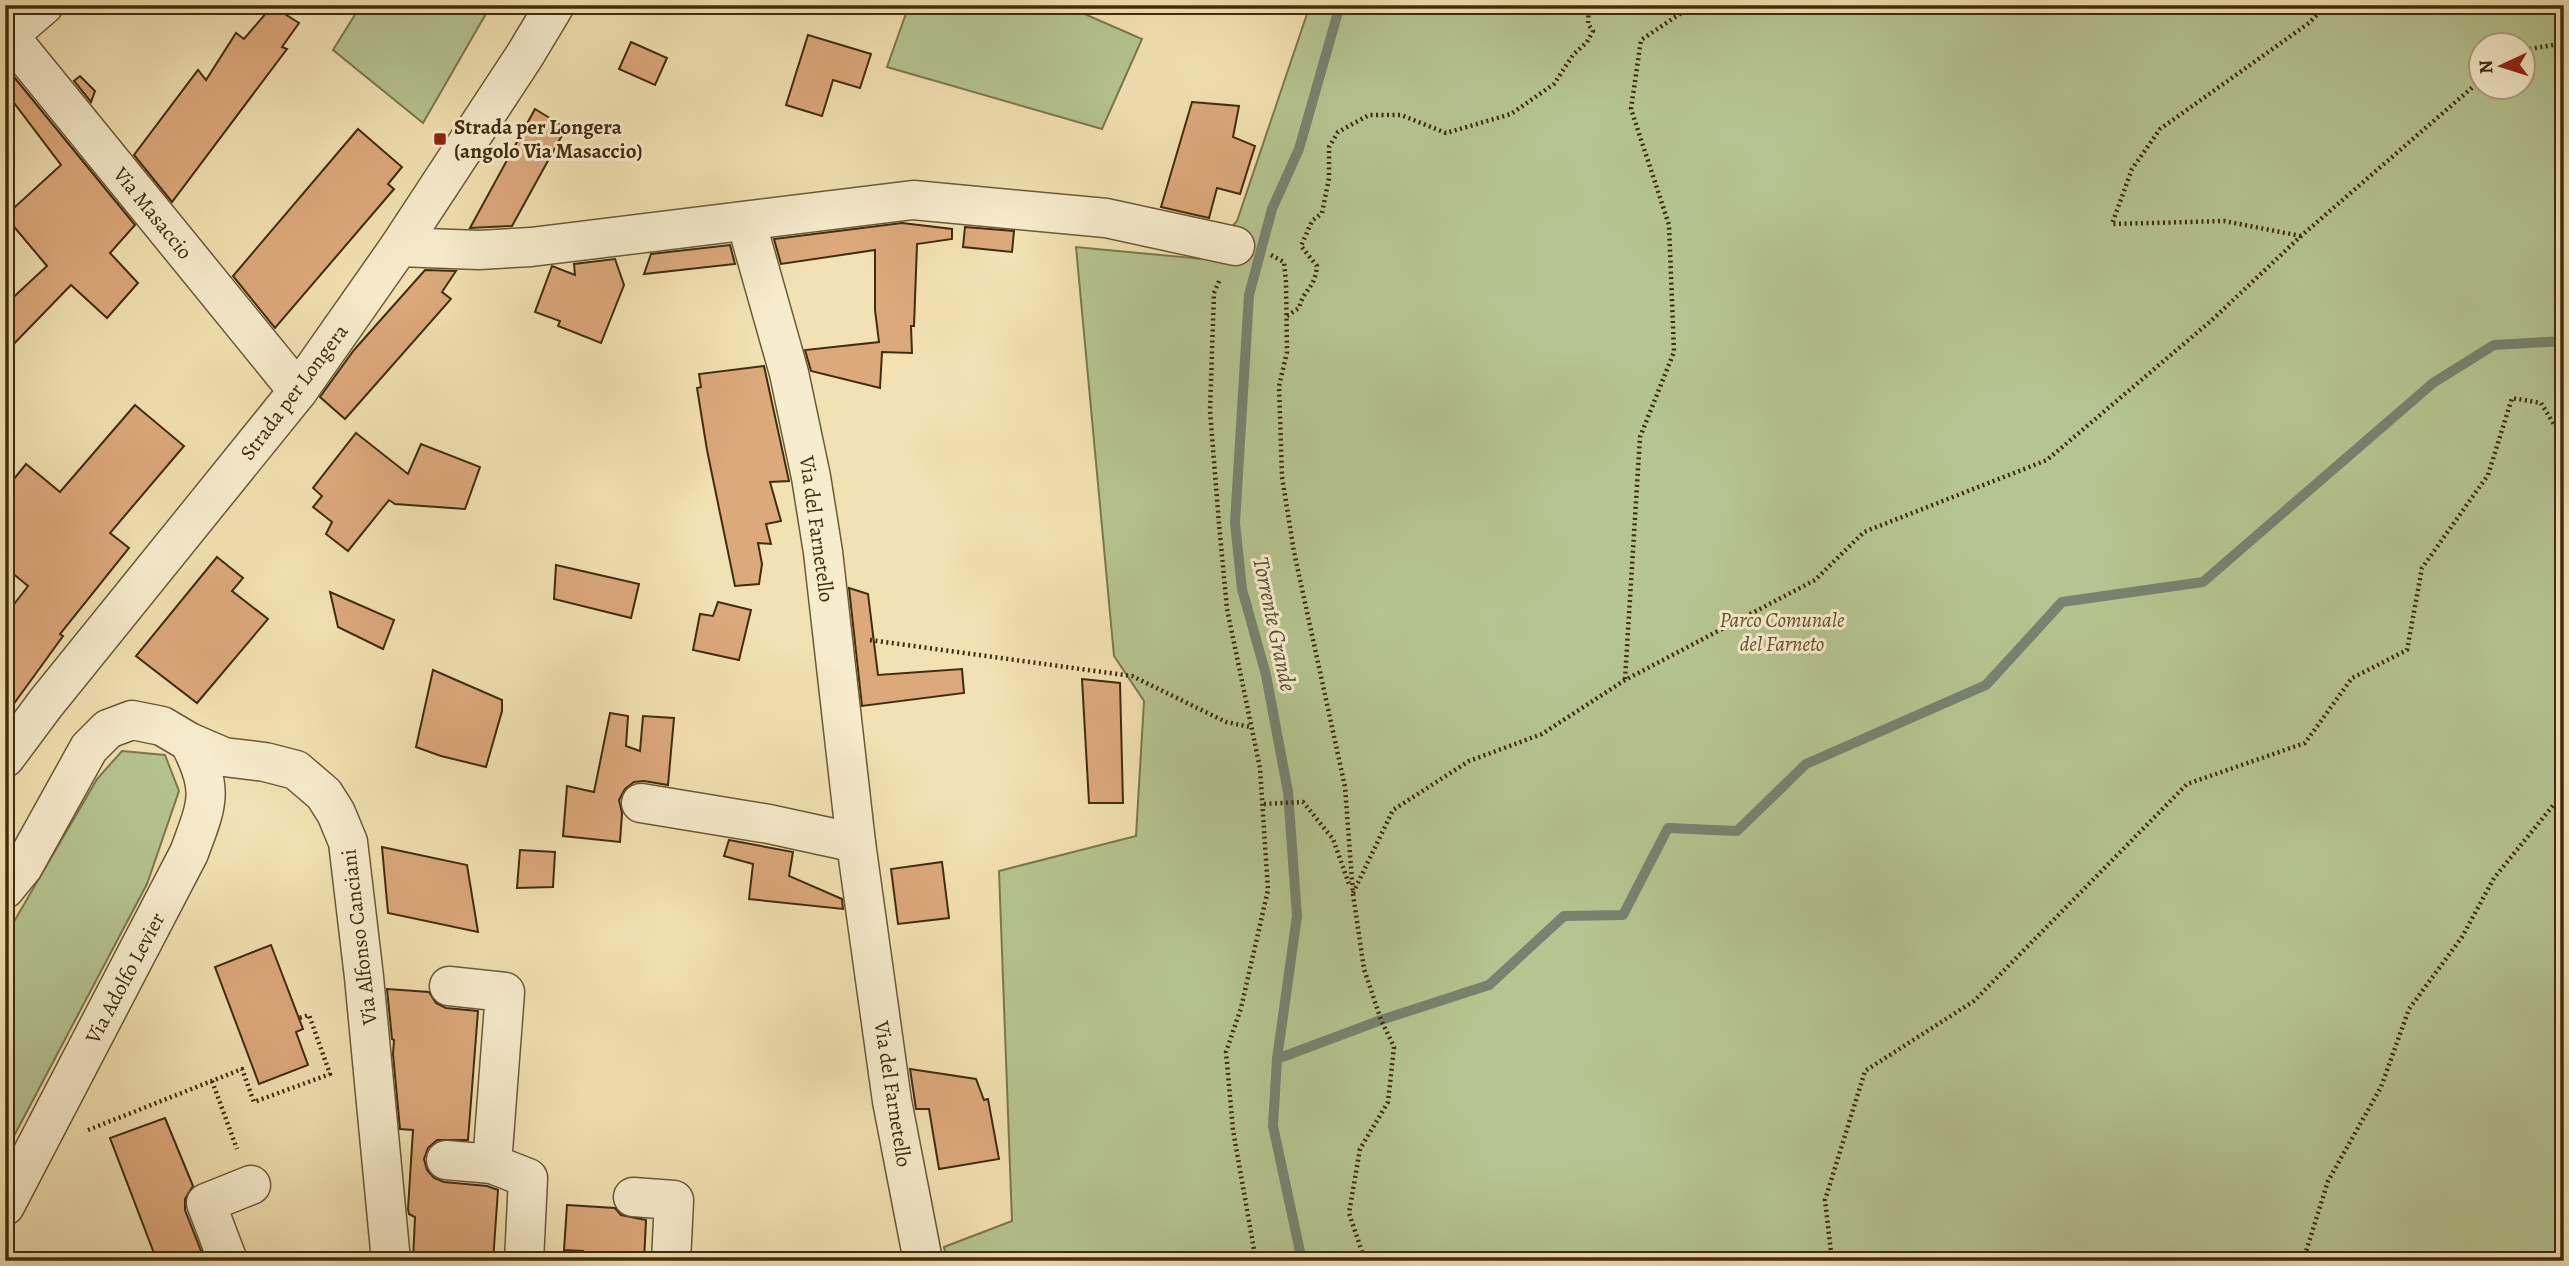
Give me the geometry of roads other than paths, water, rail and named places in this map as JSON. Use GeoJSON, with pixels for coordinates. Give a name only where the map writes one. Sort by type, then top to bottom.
{"type":"FeatureCollection","features":[{"type":"Feature","properties":{"kind":"street","name":"Via Masaccio"},"geometry":{"type":"LineString","coordinates":[[44,5],[7,33],[298,391]]}},
{"type":"Feature","properties":{"kind":"street","name":"Strada per Longera"},"geometry":{"type":"LineString","coordinates":[[5,758],[46,703],[298,391],[399,247],[555,5]]}},
{"type":"Feature","properties":{"kind":"street"},"geometry":{"type":"LineString","coordinates":[[399,247],[479,250],[531,247],[913,200],[1106,218],[1235,246]]}},
{"type":"Feature","properties":{"kind":"street","name":"Via del Farnetello"},"geometry":{"type":"LineString","coordinates":[[746,221],[789,373],[811,477],[856,843],[892,1101],[923,1261]]}},
{"type":"Feature","properties":{"kind":"street","name":"Via Alfonso Canciani"},"geometry":{"type":"LineString","coordinates":[[5,889],[23,867],[89,748],[108,729],[132,720],[162,726],[189,742],[224,757],[264,762],[296,770],[324,793],[348,842],[391,1261]]}},
{"type":"Feature","properties":{"kind":"street","name":"Via Adolfo Levier"},"geometry":{"type":"LineString","coordinates":[[5,1206],[155,923],[189,853],[207,803],[203,769],[189,742]]}},
{"type":"Feature","properties":{"kind":"street"},"geometry":{"type":"LineString","coordinates":[[641,803],[769,824],[856,843]]}},
{"type":"Feature","properties":{"kind":"street"},"geometry":{"type":"LineString","coordinates":[[449,986],[505,992],[492,1164]]}},
{"type":"Feature","properties":{"kind":"street"},"geometry":{"type":"LineString","coordinates":[[446,1160],[492,1164],[528,1178],[524,1261]]}},
{"type":"Feature","properties":{"kind":"street"},"geometry":{"type":"LineString","coordinates":[[228,1261],[206,1203],[251,1185]]}},
{"type":"Feature","properties":{"kind":"street"},"geometry":{"type":"LineString","coordinates":[[633,1197],[674,1200],[671,1261]]}},
{"type":"Feature","properties":{"kind":"waterway","name":"Torrente Grande"},"geometry":{"type":"LineString","coordinates":[[1302,1261],[1273,1126],[1277,1059],[1297,916],[1288,792],[1266,675],[1242,589],[1235,523],[1249,295],[1272,209],[1299,149],[1340,5]]}},
{"type":"Feature","properties":{"kind":"waterway"},"geometry":{"type":"LineString","coordinates":[[1277,1059],[1381,1020],[1489,985],[1564,916],[1623,915],[1668,828],[1737,831],[1806,764],[1986,685],[2062,602],[2203,582],[2433,383],[2494,345],[2564,341]]}},
{"type":"Feature","properties":{"kind":"place","name":"Strada per Longera (angolo Via Masaccio)"},"geometry":{"type":"Point","coordinates":[440,139]}},
{"type":"Feature","properties":{"kind":"park label","name":"Parco Comunale del Farneto"},"geometry":{"type":"Point","coordinates":[1782,632]}}]}
